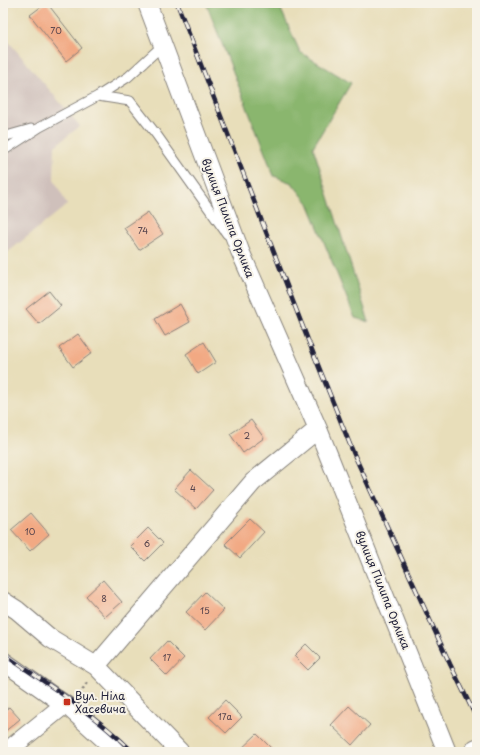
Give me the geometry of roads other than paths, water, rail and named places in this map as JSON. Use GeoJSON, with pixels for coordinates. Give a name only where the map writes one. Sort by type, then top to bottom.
{"type":"FeatureCollection","features":[{"type":"Feature","properties":{"kind":"street","name":"вулиця Пилипа Орлика"},"geometry":{"type":"LineString","coordinates":[[148,3],[162,45],[240,251],[318,429],[448,752]]}},
{"type":"Feature","properties":{"kind":"street"},"geometry":{"type":"LineString","coordinates":[[96,666],[253,482],[318,429]]}},
{"type":"Feature","properties":{"kind":"street"},"geometry":{"type":"LineString","coordinates":[[10,605],[50,638],[96,666],[180,752]]}},
{"type":"Feature","properties":{"kind":"street"},"geometry":{"type":"LineString","coordinates":[[3,661],[67,707],[104,739],[116,752]]}},
{"type":"Feature","properties":{"kind":"street"},"geometry":{"type":"LineString","coordinates":[[6,752],[67,707]]}},
{"type":"Feature","properties":{"kind":"lane"},"geometry":{"type":"LineString","coordinates":[[3,151],[40,127],[98,96],[128,77],[162,45]]}},
{"type":"Feature","properties":{"kind":"lane"},"geometry":{"type":"LineString","coordinates":[[98,96],[130,101],[156,134],[240,251]]}},
{"type":"Feature","properties":{"kind":"lane"},"geometry":{"type":"LineString","coordinates":[[3,137],[40,127]]}},
{"type":"Feature","properties":{"kind":"lane"},"geometry":{"type":"LineString","coordinates":[[3,594],[10,605]]}},
{"type":"Feature","properties":{"kind":"railway"},"geometry":{"type":"LineString","coordinates":[[177,3],[353,452],[450,664],[477,719]]}},
{"type":"Feature","properties":{"kind":"railway"},"geometry":{"type":"LineString","coordinates":[[3,654],[87,712],[133,752]]}},
{"type":"Feature","properties":{"kind":"place","name":"Вул. Ніла Хасевича"},"geometry":{"type":"Point","coordinates":[67,702]}}]}
